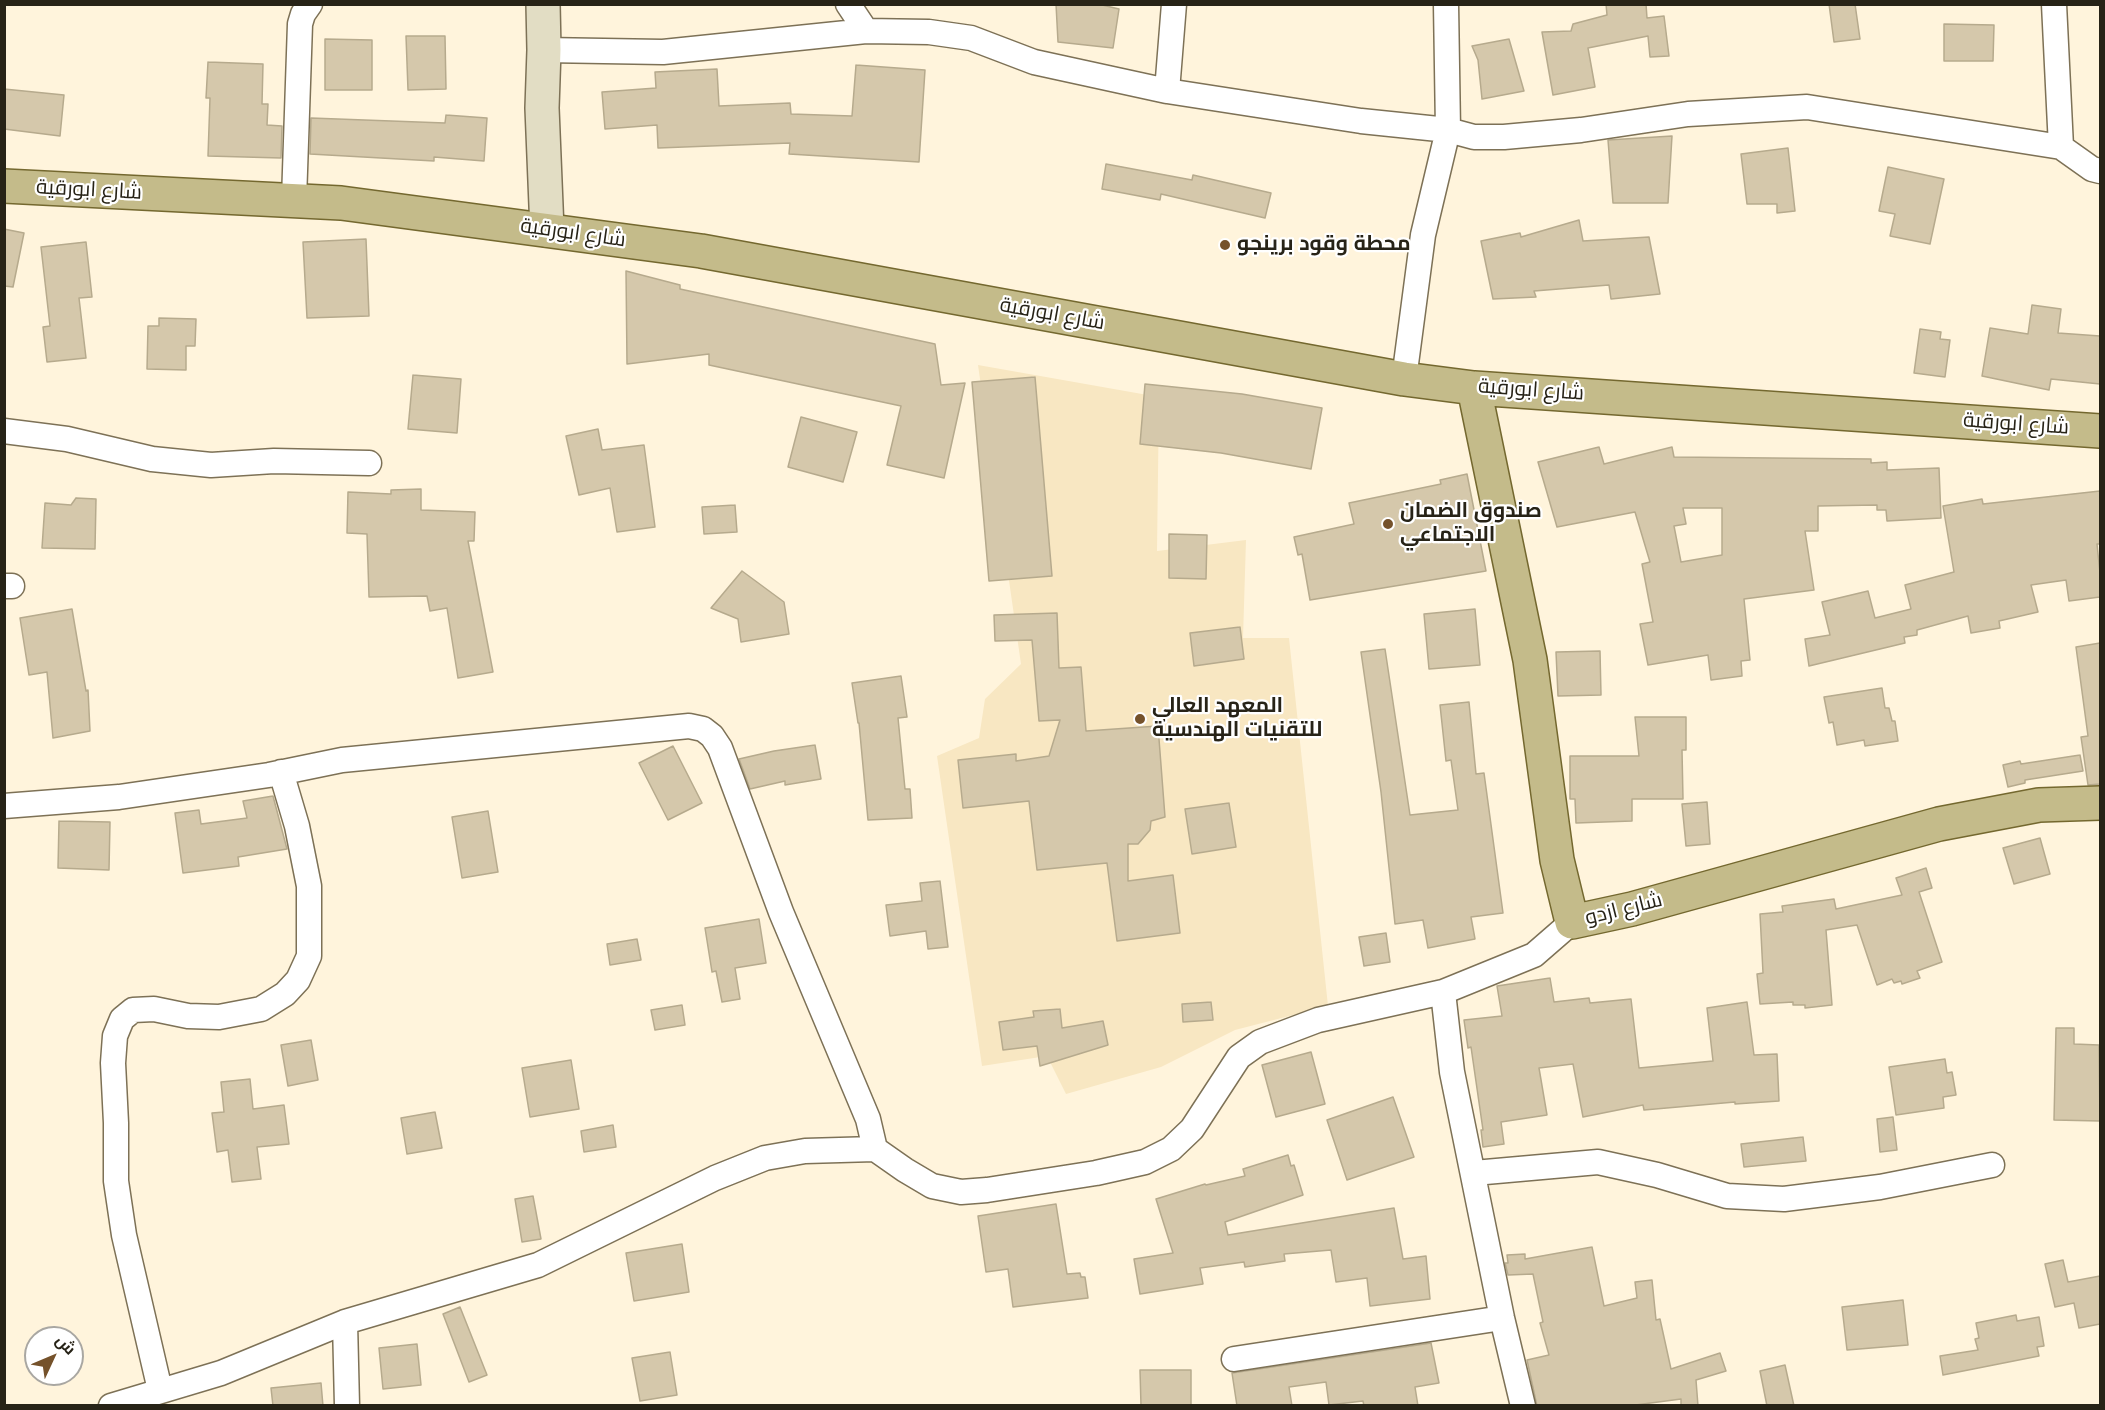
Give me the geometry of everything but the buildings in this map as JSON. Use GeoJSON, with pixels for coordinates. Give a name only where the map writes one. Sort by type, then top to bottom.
{"type":"FeatureCollection","features":[{"type":"Feature","properties":{"kind":"main road"},"geometry":{"type":"LineString","coordinates":[[543,4],[542,108],[547,230]]}},
{"type":"Feature","properties":{"kind":"main road","name":"شارع ابورقية"},"geometry":{"type":"LineString","coordinates":[[4,186],[341,203],[701,251],[1404,379],[1474,388],[2100,431]]}},
{"type":"Feature","properties":{"kind":"main road","name":"شارع ازدو"},"geometry":{"type":"LineString","coordinates":[[1474,388],[1530,660],[1557,860],[1572,922],[1632,909],[1939,824],[2039,806],[2100,803]]}},
{"type":"Feature","properties":{"kind":"street"},"geometry":{"type":"LineString","coordinates":[[294,200],[300,24],[310,4]]}},
{"type":"Feature","properties":{"kind":"street"},"geometry":{"type":"LineString","coordinates":[[848,4],[866,31]]}},
{"type":"Feature","properties":{"kind":"street"},"geometry":{"type":"LineString","coordinates":[[1167,91],[1174,4]]}},
{"type":"Feature","properties":{"kind":"street"},"geometry":{"type":"LineString","coordinates":[[1404,379],[1424,235],[1448,130],[1446,4]]}},
{"type":"Feature","properties":{"kind":"street"},"geometry":{"type":"LineString","coordinates":[[2054,4],[2061,147]]}},
{"type":"Feature","properties":{"kind":"street"},"geometry":{"type":"LineString","coordinates":[[544,50],[663,52],[866,31],[929,32],[971,38],[1034,62],[1167,91],[1350,119],[1448,130],[1474,136],[1504,137],[1581,130],[1688,114],[1807,107],[2061,147],[2092,169],[2100,171]]}},
{"type":"Feature","properties":{"kind":"street"},"geometry":{"type":"LineString","coordinates":[[4,431],[67,439],[152,459],[211,465],[274,461],[369,463]]}},
{"type":"Feature","properties":{"kind":"street"},"geometry":{"type":"LineString","coordinates":[[4,806],[119,797],[354,759],[689,726],[703,729],[712,736],[720,748],[781,912],[868,1119],[876,1149]]}},
{"type":"Feature","properties":{"kind":"street"},"geometry":{"type":"LineString","coordinates":[[159,1396],[124,1234],[116,1180],[113,1063],[115,1036],[122,1019],[133,1010],[154,1009],[188,1016],[219,1017],[261,1009],[285,994],[298,980],[309,956],[309,886],[297,826],[281,772]]}},
{"type":"Feature","properties":{"kind":"street"},"geometry":{"type":"LineString","coordinates":[[111,1406],[159,1396],[345,1322],[538,1265],[715,1178],[765,1158],[805,1151],[876,1149],[932,1186],[961,1192],[1096,1173],[1144,1162],[1171,1149],[1192,1129],[1239,1057],[1260,1042],[1318,1020],[1443,992],[1534,955],[1572,922]]}},
{"type":"Feature","properties":{"kind":"street"},"geometry":{"type":"LineString","coordinates":[[1443,992],[1452,1072],[1502,1318],[1523,1406]]}},
{"type":"Feature","properties":{"kind":"street"},"geometry":{"type":"LineString","coordinates":[[1474,1173],[1598,1162],[1657,1175],[1727,1196],[1784,1199],[1880,1186],[1992,1166]]}},
{"type":"Feature","properties":{"kind":"street"},"geometry":{"type":"LineString","coordinates":[[1234,1359],[1502,1318]]}},
{"type":"Feature","properties":{"kind":"street"},"geometry":{"type":"LineString","coordinates":[[345,1322],[347,1406]]}},
{"type":"Feature","properties":{"kind":"shaded area","name":"المعهد العالي للتقنيات الهندسية"},"geometry":{"type":"Polygon","coordinates":[[[978,365],[1159,397],[1157,551],[1246,540],[1243,638],[1289,638],[1328,1006],[1235,1030],[1161,1067],[1066,1094],[1047,1056],[982,1066],[937,756],[979,738],[985,699],[1021,664],[978,365]]]}},
{"type":"Feature","properties":{"kind":"place","name":"محطة وقود برينجو"},"geometry":{"type":"Point","coordinates":[1225,245]}},
{"type":"Feature","properties":{"kind":"place","name":"صندوق الضمان الاجتماعي"},"geometry":{"type":"Point","coordinates":[1388,524]}},
{"type":"Feature","properties":{"kind":"place","name":"المعهد العالي للتقنيات الهندسية"},"geometry":{"type":"Point","coordinates":[1140,719]}}]}
